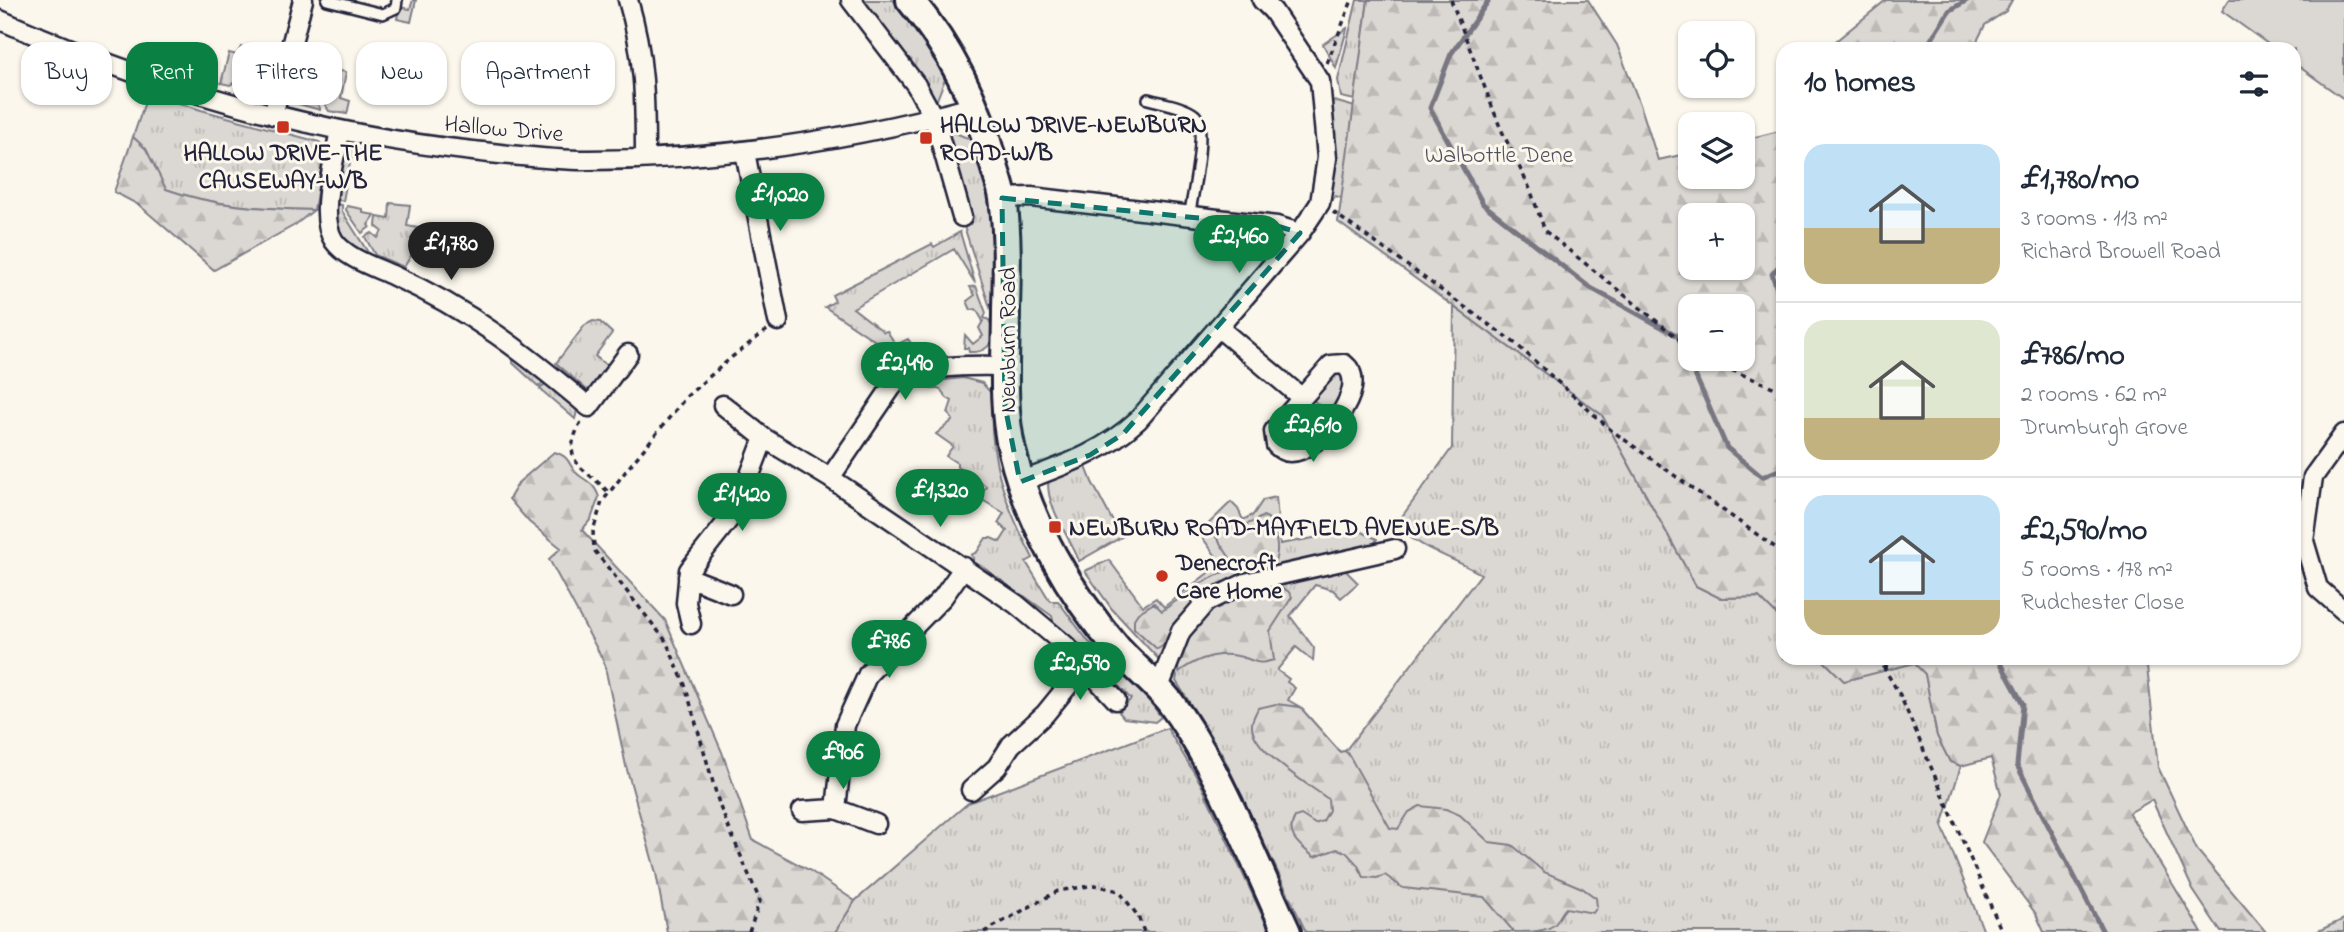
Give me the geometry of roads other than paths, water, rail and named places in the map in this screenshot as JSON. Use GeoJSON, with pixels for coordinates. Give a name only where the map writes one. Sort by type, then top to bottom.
{"type":"FeatureCollection","features":[{"type":"Feature","properties":{"kind":"main road","name":"Newburn Road"},"geometry":{"type":"LineString","coordinates":[[910,0],[935,30],[958,68],[976,106],[1002,198],[1007,261],[1005,406],[1020,482],[1046,540],[1076,594],[1118,649],[1169,702],[1211,768],[1287,932]]}},
{"type":"Feature","properties":{"kind":"street"},"geometry":{"type":"LineString","coordinates":[[273,116],[303,0]]}},
{"type":"Feature","properties":{"kind":"street"},"geometry":{"type":"LineString","coordinates":[[628,0],[638,34],[645,81],[645,158]]}},
{"type":"Feature","properties":{"kind":"street"},"geometry":{"type":"LineString","coordinates":[[851,0],[916,85],[934,118],[962,217]]}},
{"type":"Feature","properties":{"kind":"street"},"geometry":{"type":"LineString","coordinates":[[1020,482],[1090,455],[1138,421],[1300,233],[1320,203],[1327,158],[1320,81],[1273,11],[1262,0]]}},
{"type":"Feature","properties":{"kind":"street","name":"Hallow Drive"},"geometry":{"type":"LineString","coordinates":[[0,20],[188,92],[273,116],[432,146],[522,156],[577,160],[745,152],[877,131],[976,106]]}},
{"type":"Feature","properties":{"kind":"street"},"geometry":{"type":"LineString","coordinates":[[340,130],[327,220],[335,242],[358,260],[422,288],[496,332],[589,407],[628,354]]}},
{"type":"Feature","properties":{"kind":"street"},"geometry":{"type":"LineString","coordinates":[[745,152],[778,321]]}},
{"type":"Feature","properties":{"kind":"street"},"geometry":{"type":"LineString","coordinates":[[1002,198],[1031,197],[1277,226],[1300,233]]}},
{"type":"Feature","properties":{"kind":"street"},"geometry":{"type":"LineString","coordinates":[[1219,328],[1302,398]]}},
{"type":"Feature","properties":{"kind":"street"},"geometry":{"type":"LineString","coordinates":[[1344,364],[1351,369],[1355,379],[1353,388],[1333,424],[1301,449],[1293,453],[1282,451],[1276,445],[1275,431],[1302,398],[1331,365],[1344,364]]}},
{"type":"Feature","properties":{"kind":"street"},"geometry":{"type":"LineString","coordinates":[[830,478],[900,375],[930,367],[1006,366]]}},
{"type":"Feature","properties":{"kind":"street"},"geometry":{"type":"LineString","coordinates":[[723,405],[764,438],[830,478],[1016,604],[1065,645],[1116,700]]}},
{"type":"Feature","properties":{"kind":"street"},"geometry":{"type":"LineString","coordinates":[[2344,434],[2313,477],[2304,541],[2318,588],[2344,611]]}},
{"type":"Feature","properties":{"kind":"street"},"geometry":{"type":"LineString","coordinates":[[691,624],[686,603],[689,570],[737,509],[764,438]]}},
{"type":"Feature","properties":{"kind":"street"},"geometry":{"type":"LineString","coordinates":[[1158,690],[1181,631],[1206,602],[1245,583],[1395,549]]}},
{"type":"Feature","properties":{"kind":"street"},"geometry":{"type":"LineString","coordinates":[[836,809],[845,725],[869,674],[943,597],[964,567]]}},
{"type":"Feature","properties":{"kind":"street"},"geometry":{"type":"LineString","coordinates":[[688,577],[731,594]]}},
{"type":"Feature","properties":{"kind":"street"},"geometry":{"type":"LineString","coordinates":[[971,790],[997,767],[1011,746],[1045,714],[1084,666]]}},
{"type":"Feature","properties":{"kind":"street"},"geometry":{"type":"LineString","coordinates":[[802,811],[836,809],[876,824]]}},
{"type":"Feature","properties":{"kind":"lane"},"geometry":{"type":"LineString","coordinates":[[327,0],[383,14],[396,8],[397,0]]}},
{"type":"Feature","properties":{"kind":"lane"},"geometry":{"type":"LineString","coordinates":[[1148,99],[1194,113],[1199,120],[1200,137],[1189,216]]}},
{"type":"Feature","properties":{"kind":"waterway"},"geometry":{"type":"LineString","coordinates":[[1489,0],[1451,54],[1430,108],[1483,204],[1589,287],[1678,336],[1727,448],[1762,477],[1776,471]]}},
{"type":"Feature","properties":{"kind":"waterway"},"geometry":{"type":"LineString","coordinates":[[1929,42],[1949,11],[1967,0]]}},
{"type":"Feature","properties":{"kind":"waterway"},"geometry":{"type":"LineString","coordinates":[[1776,269],[1772,274],[1776,286]]}},
{"type":"Feature","properties":{"kind":"waterway"},"geometry":{"type":"LineString","coordinates":[[2002,665],[2023,704],[2017,765],[2103,932]]}},
{"type":"Feature","properties":{"kind":"place","name":"HALLOW DRIVE-THE CAUSEWAY-W/B"},"geometry":{"type":"Point","coordinates":[283,127]}},
{"type":"Feature","properties":{"kind":"place","name":"HALLOW DRIVE-NEWBURN ROAD-W/B"},"geometry":{"type":"Point","coordinates":[926,138]}},
{"type":"Feature","properties":{"kind":"place","name":"NEWBURN ROAD-MAYFIELD AVENUE-S/B"},"geometry":{"type":"Point","coordinates":[1055,527]}},
{"type":"Feature","properties":{"kind":"place","name":"Denecroft Care Home"},"geometry":{"type":"Point","coordinates":[1162,576]}},
{"type":"Feature","properties":{"kind":"park label","name":"Walbottle Dene"},"geometry":{"type":"Point","coordinates":[1499,154]}}]}
